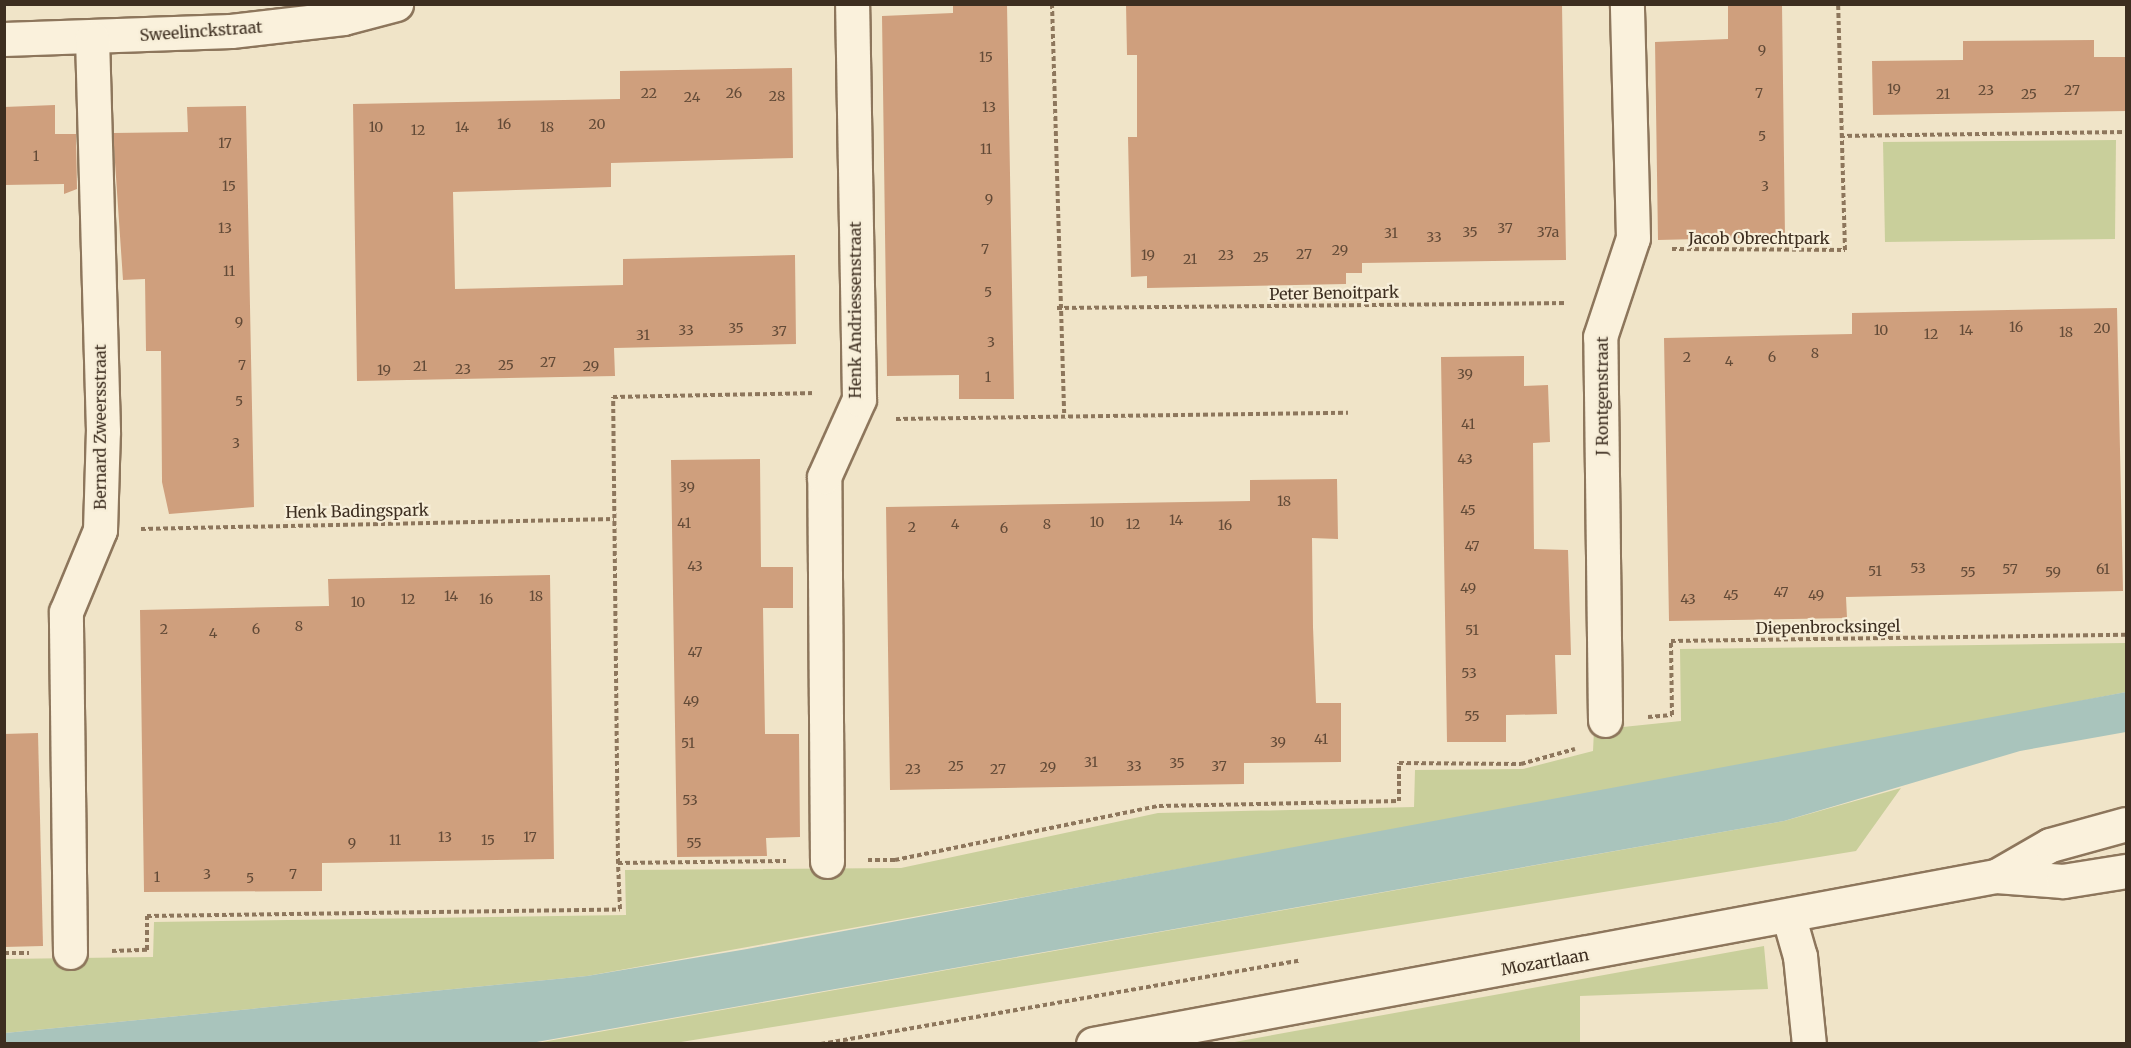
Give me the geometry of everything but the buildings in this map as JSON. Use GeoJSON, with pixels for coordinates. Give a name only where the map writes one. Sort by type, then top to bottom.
{"type":"FeatureCollection","features":[{"type":"Feature","properties":{"kind":"street","name":"Sweelinckstraat"},"geometry":{"type":"LineString","coordinates":[[4,39],[92,38],[242,30],[343,18],[396,4]]}},
{"type":"Feature","properties":{"kind":"street","name":"Henk Andriessenstraat"},"geometry":{"type":"LineString","coordinates":[[827,861],[824,477],[854,406],[852,4]]}},
{"type":"Feature","properties":{"kind":"street","name":"J Rontgenstraat"},"geometry":{"type":"LineString","coordinates":[[1605,720],[1600,338],[1630,249],[1627,4]]}},
{"type":"Feature","properties":{"kind":"street","name":"Bernard Zweersstraat"},"geometry":{"type":"LineString","coordinates":[[70,952],[66,612],[100,530],[103,431],[92,38]]}},
{"type":"Feature","properties":{"kind":"street","name":"Mozartlaan"},"geometry":{"type":"LineString","coordinates":[[1996,876],[2050,845],[2127,824]]}},
{"type":"Feature","properties":{"kind":"street","name":"Mozartlaan"},"geometry":{"type":"LineString","coordinates":[[1093,1044],[1790,918],[1996,876],[2063,881],[2127,871]]}},
{"type":"Feature","properties":{"kind":"street"},"geometry":{"type":"LineString","coordinates":[[1790,918],[1800,956],[1809,1044]]}},
{"type":"Feature","properties":{"kind":"path"},"geometry":{"type":"LineString","coordinates":[[1052,4],[1057,308],[1064,417]]}},
{"type":"Feature","properties":{"kind":"path","name":"Jacob Obrechtpark"},"geometry":{"type":"LineString","coordinates":[[1630,249],[1845,250],[1838,4]]}},
{"type":"Feature","properties":{"kind":"path"},"geometry":{"type":"LineString","coordinates":[[1840,136],[2127,132]]}},
{"type":"Feature","properties":{"kind":"path","name":"Peter Benoitpark"},"geometry":{"type":"LineString","coordinates":[[1057,308],[1611,302]]}},
{"type":"Feature","properties":{"kind":"path"},"geometry":{"type":"LineString","coordinates":[[618,863],[613,397],[1064,417],[1348,413]]}},
{"type":"Feature","properties":{"kind":"path","name":"Henk Badingspark"},"geometry":{"type":"LineString","coordinates":[[100,530],[614,519]]}},
{"type":"Feature","properties":{"kind":"path","name":"Diepenbrocksingel"},"geometry":{"type":"LineString","coordinates":[[1605,720],[1672,715],[1671,641],[2127,634]]}},
{"type":"Feature","properties":{"kind":"path"},"geometry":{"type":"LineString","coordinates":[[821,1044],[1303,959]]}},
{"type":"Feature","properties":{"kind":"green space"},"geometry":{"type":"Polygon","coordinates":[[[2116,140],[2115,239],[1885,242],[1883,142],[2116,140]]]}},
{"type":"Feature","properties":{"kind":"green space"},"geometry":{"type":"Polygon","coordinates":[[[2126,643],[2126,692],[1748,766],[587,976],[5,1033],[4,959],[153,957],[154,922],[626,915],[625,870],[901,868],[1158,813],[1414,807],[1415,770],[1523,769],[1593,751],[1594,730],[1681,721],[1680,649],[2126,643]]]}},
{"type":"Feature","properties":{"kind":"green space"},"geometry":{"type":"Polygon","coordinates":[[[1901,788],[1856,851],[675,1043],[531,1044],[1784,821],[1901,788]]]}},
{"type":"Feature","properties":{"kind":"green space"},"geometry":{"type":"Polygon","coordinates":[[[1764,946],[1768,989],[1580,996],[1580,1043],[1229,1043],[1764,946]]]}},
{"type":"Feature","properties":{"kind":"water"},"geometry":{"type":"Polygon","coordinates":[[[2126,692],[2126,732],[2020,751],[1784,821],[531,1043],[5,1043],[5,1033],[587,976],[747,949],[2126,692]]]}}]}
